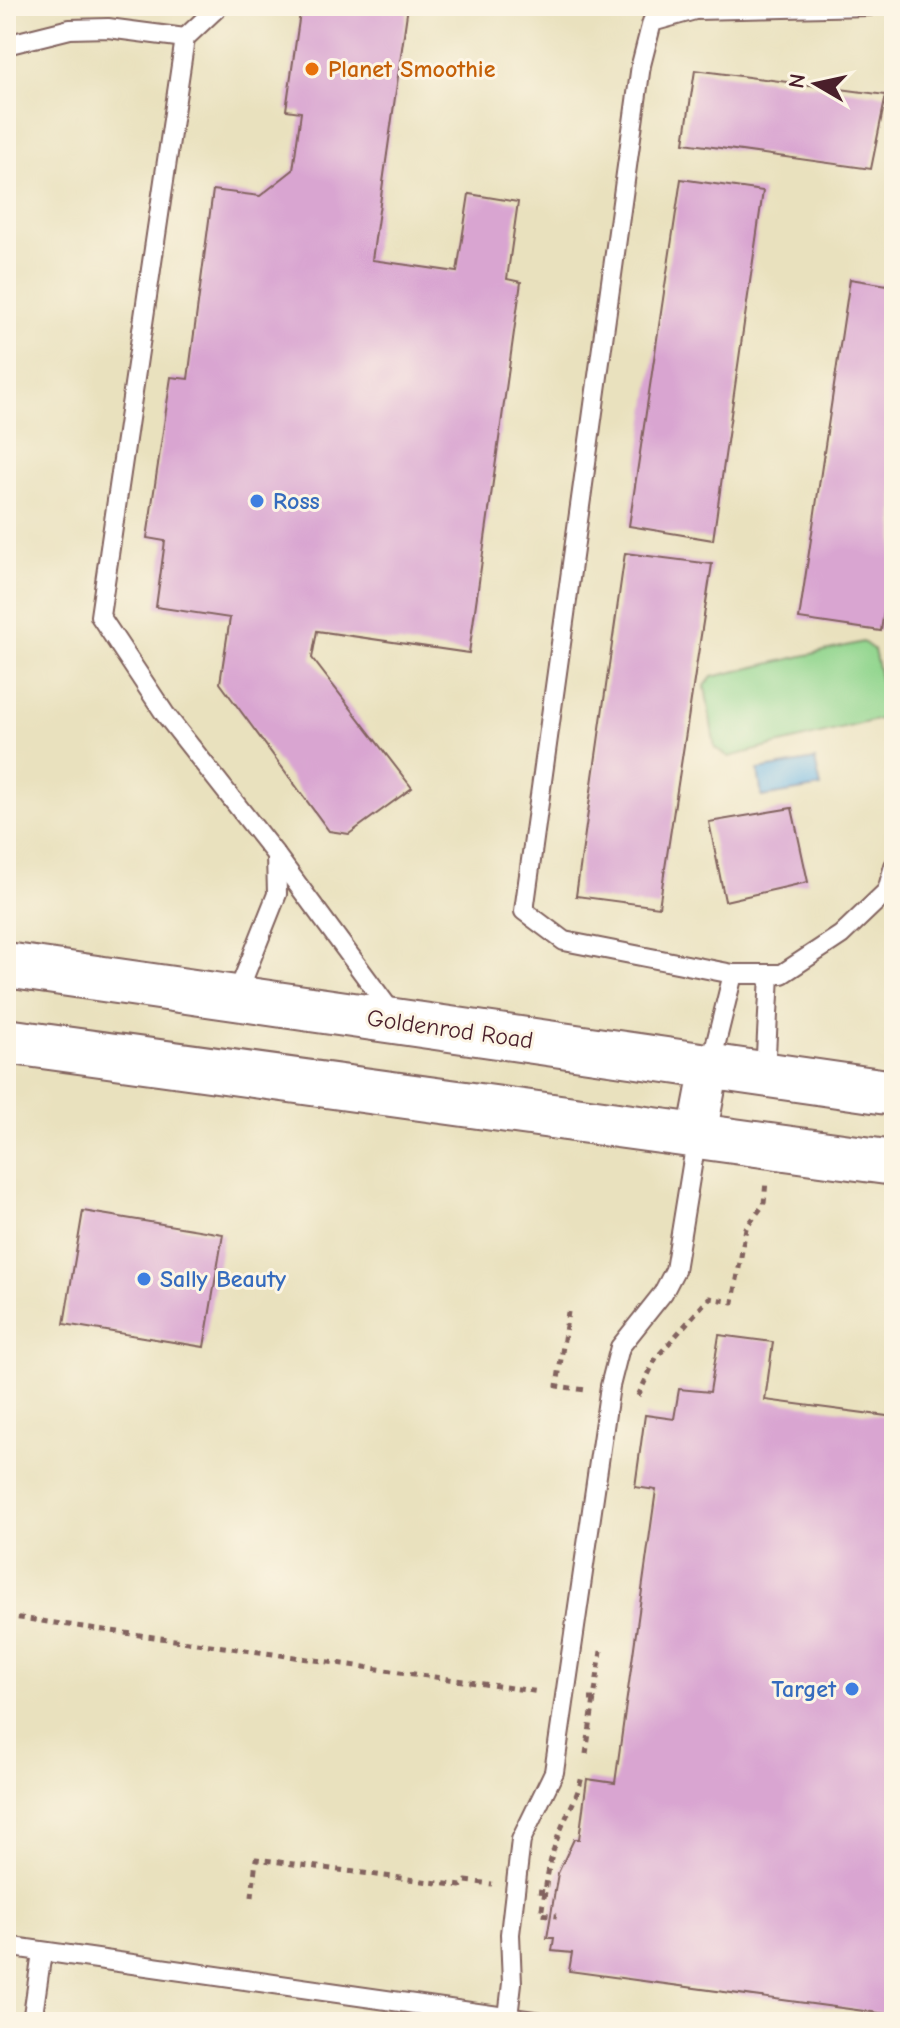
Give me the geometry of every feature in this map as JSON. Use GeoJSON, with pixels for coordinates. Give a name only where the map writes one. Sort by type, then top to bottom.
{"type":"FeatureCollection","features":[{"type":"Feature","properties":{"kind":"main road","name":"Goldenrod Road"},"geometry":{"type":"LineString","coordinates":[[6,965],[894,1093]]}},
{"type":"Feature","properties":{"kind":"main road"},"geometry":{"type":"LineString","coordinates":[[6,1041],[894,1163]]}},
{"type":"Feature","properties":{"kind":"street"},"geometry":{"type":"LineString","coordinates":[[697,1135],[710,1067]]}},
{"type":"Feature","properties":{"kind":"lane"},"geometry":{"type":"LineString","coordinates":[[219,6],[185,38],[100,616],[165,714],[276,855],[398,1021]]}},
{"type":"Feature","properties":{"kind":"lane"},"geometry":{"type":"LineString","coordinates":[[869,6],[695,10],[652,22],[641,65],[524,911],[564,941],[733,974],[782,974],[841,935],[887,891],[894,866]]}},
{"type":"Feature","properties":{"kind":"lane"},"geometry":{"type":"LineString","coordinates":[[6,45],[70,29],[108,28],[185,38]]}},
{"type":"Feature","properties":{"kind":"lane"},"geometry":{"type":"LineString","coordinates":[[236,997],[277,894],[276,855]]}},
{"type":"Feature","properties":{"kind":"lane"},"geometry":{"type":"LineString","coordinates":[[710,1067],[733,974]]}},
{"type":"Feature","properties":{"kind":"lane"},"geometry":{"type":"LineString","coordinates":[[765,1075],[770,974]]}},
{"type":"Feature","properties":{"kind":"lane"},"geometry":{"type":"LineString","coordinates":[[508,2017],[512,1983],[510,1934],[521,1840],[554,1772],[609,1393],[620,1347],[663,1293],[675,1270],[697,1135]]}},
{"type":"Feature","properties":{"kind":"lane"},"geometry":{"type":"LineString","coordinates":[[6,1946],[541,2022]]}},
{"type":"Feature","properties":{"kind":"lane"},"geometry":{"type":"LineString","coordinates":[[32,2022],[42,1952]]}},
{"type":"Feature","properties":{"kind":"path"},"geometry":{"type":"LineString","coordinates":[[635,1404],[656,1358],[709,1298],[733,1302],[746,1228],[764,1204],[766,1181]]}},
{"type":"Feature","properties":{"kind":"path"},"geometry":{"type":"LineString","coordinates":[[568,1312],[557,1386],[638,1396]]}},
{"type":"Feature","properties":{"kind":"path"},"geometry":{"type":"LineString","coordinates":[[6,1616],[594,1699]]}},
{"type":"Feature","properties":{"kind":"path"},"geometry":{"type":"LineString","coordinates":[[585,1759],[602,1639]]}},
{"type":"Feature","properties":{"kind":"path"},"geometry":{"type":"LineString","coordinates":[[557,1916],[541,1914],[548,1866],[580,1788],[583,1773]]}},
{"type":"Feature","properties":{"kind":"path"},"geometry":{"type":"LineString","coordinates":[[252,1897],[256,1859],[461,1886],[466,1881],[545,1892]]}},
{"type":"Feature","properties":{"kind":"green space"},"geometry":{"type":"Polygon","coordinates":[[[863,642],[874,650],[886,705],[880,719],[729,757],[715,748],[705,686],[712,677],[863,642]]]}},
{"type":"Feature","properties":{"kind":"water"},"geometry":{"type":"Polygon","coordinates":[[[815,760],[821,787],[762,797],[758,770],[815,760]]]}},
{"type":"Feature","properties":{"kind":"building"},"geometry":{"type":"Polygon","coordinates":[[[301,6],[408,6],[372,260],[457,272],[469,194],[518,202],[507,279],[521,282],[469,653],[317,631],[312,658],[412,788],[349,834],[329,831],[220,683],[230,618],[156,607],[165,541],[147,538],[171,377],[188,379],[213,190],[260,196],[293,170],[301,112],[286,110],[301,6]]]}},
{"type":"Feature","properties":{"kind":"building"},"geometry":{"type":"Polygon","coordinates":[[[695,70],[886,95],[871,169],[684,143],[695,70]]]}},
{"type":"Feature","properties":{"kind":"building"},"geometry":{"type":"Polygon","coordinates":[[[681,179],[763,191],[713,540],[629,526],[681,179]]]}},
{"type":"Feature","properties":{"kind":"building"},"geometry":{"type":"Polygon","coordinates":[[[850,279],[894,286],[894,543],[881,631],[799,619],[850,279]]]}},
{"type":"Feature","properties":{"kind":"building"},"geometry":{"type":"Polygon","coordinates":[[[625,553],[712,564],[659,907],[576,896],[625,553]]]}},
{"type":"Feature","properties":{"kind":"building"},"geometry":{"type":"Polygon","coordinates":[[[792,808],[808,882],[725,901],[709,822],[792,808]]]}},
{"type":"Feature","properties":{"kind":"building","name":"Sally Beauty"},"geometry":{"type":"Polygon","coordinates":[[[83,1211],[223,1234],[204,1347],[64,1324],[83,1211]]]}},
{"type":"Feature","properties":{"kind":"building"},"geometry":{"type":"Polygon","coordinates":[[[719,1335],[773,1342],[765,1400],[894,1417],[894,2015],[569,1971],[572,1953],[552,1951],[554,1938],[547,1938],[558,1873],[574,1839],[579,1839],[587,1779],[615,1783],[656,1490],[635,1487],[645,1415],[674,1419],[679,1389],[710,1392],[719,1335]]]}},
{"type":"Feature","properties":{"kind":"place","name":"Planet Smoothie"},"geometry":{"type":"Point","coordinates":[312,69]}},
{"type":"Feature","properties":{"kind":"place","name":"Ross"},"geometry":{"type":"Point","coordinates":[257,501]}},
{"type":"Feature","properties":{"kind":"place","name":"Sally Beauty"},"geometry":{"type":"Point","coordinates":[144,1279]}},
{"type":"Feature","properties":{"kind":"place","name":"Target"},"geometry":{"type":"Point","coordinates":[852,1689]}}]}
